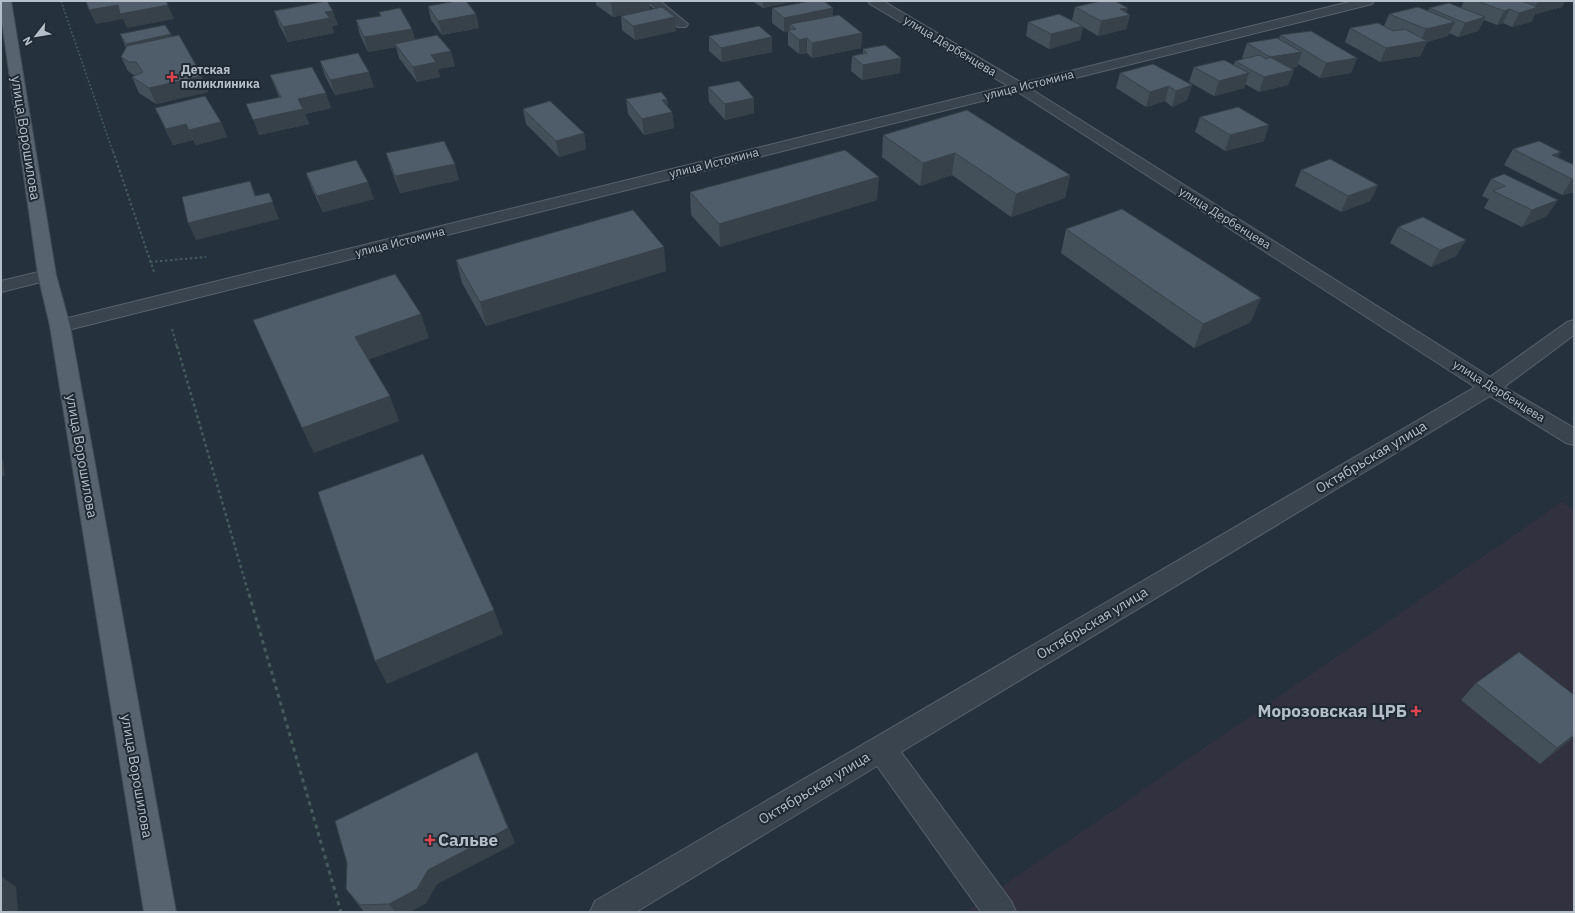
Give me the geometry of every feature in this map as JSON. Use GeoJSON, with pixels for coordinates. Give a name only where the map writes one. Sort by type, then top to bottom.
{"type":"FeatureCollection","features":[{"type":"Feature","properties":{"kind":"main road","name":"улица Ворошилова"},"geometry":{"type":"LineString","coordinates":[[5,1],[47,275],[60,326],[160,912]]}},
{"type":"Feature","properties":{"kind":"street"},"geometry":{"type":"LineString","coordinates":[[652,1],[682,24]]}},
{"type":"Feature","properties":{"kind":"street","name":"улица Дербенцева"},"geometry":{"type":"LineString","coordinates":[[874,1],[1019,87],[1574,438]]}},
{"type":"Feature","properties":{"kind":"street","name":"улица Истомина"},"geometry":{"type":"LineString","coordinates":[[60,326],[1368,1]]}},
{"type":"Feature","properties":{"kind":"street"},"geometry":{"type":"LineString","coordinates":[[1,287],[47,275]]}},
{"type":"Feature","properties":{"kind":"street","name":"Октябрьская улица"},"geometry":{"type":"LineString","coordinates":[[606,912],[1490,386],[1574,326]]}},
{"type":"Feature","properties":{"kind":"street"},"geometry":{"type":"LineString","coordinates":[[881,748],[1000,912]]}},
{"type":"Feature","properties":{"kind":"path"},"geometry":{"type":"LineString","coordinates":[[61,1],[164,301],[341,912]]}},
{"type":"Feature","properties":{"kind":"shaded area","name":"Морозовская ЦРБ"},"geometry":{"type":"Polygon","coordinates":[[[1562,502],[1574,510],[1574,912],[965,912],[1562,502]]]}},
{"type":"Feature","properties":{"kind":"building"},"geometry":{"type":"Polygon","coordinates":[[[86,1],[166,1],[168,5],[120,14],[118,5],[89,10],[86,1]]]}},
{"type":"Feature","properties":{"kind":"building"},"geometry":{"type":"Polygon","coordinates":[[[327,1],[333,11],[325,12],[330,18],[283,27],[274,11],[327,1]]]}},
{"type":"Feature","properties":{"kind":"building"},"geometry":{"type":"Polygon","coordinates":[[[466,1],[476,14],[438,21],[428,6],[466,1]]]}},
{"type":"Feature","properties":{"kind":"building"},"geometry":{"type":"Polygon","coordinates":[[[608,1],[621,1],[611,3],[608,1]]]}},
{"type":"Feature","properties":{"kind":"building"},"geometry":{"type":"Polygon","coordinates":[[[811,1],[824,1],[833,8],[784,18],[772,8],[811,1]]]}},
{"type":"Feature","properties":{"kind":"building"},"geometry":{"type":"Polygon","coordinates":[[[1101,1],[1115,1],[1128,8],[1120,9],[1130,15],[1101,21],[1075,7],[1101,1]]]}},
{"type":"Feature","properties":{"kind":"building"},"geometry":{"type":"Polygon","coordinates":[[[1478,1],[1521,1],[1538,7],[1519,13],[1510,9],[1504,11],[1478,1]]]}},
{"type":"Feature","properties":{"kind":"building"},"geometry":{"type":"Polygon","coordinates":[[[1449,3],[1485,17],[1465,23],[1429,8],[1449,3]]]}},
{"type":"Feature","properties":{"kind":"building"},"geometry":{"type":"Polygon","coordinates":[[[662,7],[675,17],[633,26],[621,16],[662,7]]]}},
{"type":"Feature","properties":{"kind":"building"},"geometry":{"type":"Polygon","coordinates":[[[1418,7],[1455,22],[1426,29],[1389,14],[1418,7]]]}},
{"type":"Feature","properties":{"kind":"building"},"geometry":{"type":"Polygon","coordinates":[[[400,8],[412,29],[364,37],[356,20],[381,16],[379,12],[400,8]]]}},
{"type":"Feature","properties":{"kind":"building"},"geometry":{"type":"Polygon","coordinates":[[[1059,14],[1083,26],[1051,34],[1028,22],[1059,14]]]}},
{"type":"Feature","properties":{"kind":"building"},"geometry":{"type":"Polygon","coordinates":[[[839,15],[862,33],[812,43],[807,38],[799,40],[788,30],[796,29],[790,24],[839,15]]]}},
{"type":"Feature","properties":{"kind":"building"},"geometry":{"type":"Polygon","coordinates":[[[1378,23],[1393,31],[1405,29],[1427,41],[1386,48],[1350,28],[1378,23]]]}},
{"type":"Feature","properties":{"kind":"building"},"geometry":{"type":"Polygon","coordinates":[[[165,25],[171,34],[126,44],[120,34],[165,25]]]}},
{"type":"Feature","properties":{"kind":"building"},"geometry":{"type":"Polygon","coordinates":[[[759,26],[772,37],[721,48],[709,36],[759,26]]]}},
{"type":"Feature","properties":{"kind":"building"},"geometry":{"type":"Polygon","coordinates":[[[1311,31],[1357,58],[1326,63],[1280,35],[1311,31]]]}},
{"type":"Feature","properties":{"kind":"building"},"geometry":{"type":"Polygon","coordinates":[[[179,35],[202,76],[149,88],[132,77],[143,72],[136,62],[129,62],[121,57],[127,46],[179,35]]]}},
{"type":"Feature","properties":{"kind":"building"},"geometry":{"type":"Polygon","coordinates":[[[437,35],[451,51],[431,55],[436,62],[413,67],[395,44],[437,35]]]}},
{"type":"Feature","properties":{"kind":"building"},"geometry":{"type":"Polygon","coordinates":[[[1277,38],[1302,52],[1270,57],[1247,43],[1277,38]]]}},
{"type":"Feature","properties":{"kind":"building"},"geometry":{"type":"Polygon","coordinates":[[[885,45],[901,58],[863,65],[852,56],[867,53],[863,49],[885,45]]]}},
{"type":"Feature","properties":{"kind":"building"},"geometry":{"type":"Polygon","coordinates":[[[358,53],[369,72],[330,80],[320,61],[358,53]]]}},
{"type":"Feature","properties":{"kind":"building"},"geometry":{"type":"Polygon","coordinates":[[[1259,55],[1266,59],[1270,57],[1294,70],[1264,77],[1235,61],[1259,55]]]}},
{"type":"Feature","properties":{"kind":"building"},"geometry":{"type":"Polygon","coordinates":[[[1224,60],[1249,73],[1219,81],[1194,67],[1224,60]]]}},
{"type":"Feature","properties":{"kind":"building"},"geometry":{"type":"Polygon","coordinates":[[[1153,64],[1192,85],[1176,91],[1169,86],[1150,92],[1120,73],[1153,64]]]}},
{"type":"Feature","properties":{"kind":"building"},"geometry":{"type":"Polygon","coordinates":[[[312,67],[326,93],[298,99],[303,109],[253,120],[246,104],[281,97],[270,75],[312,67]]]}},
{"type":"Feature","properties":{"kind":"building"},"geometry":{"type":"Polygon","coordinates":[[[739,81],[754,98],[725,104],[708,87],[739,81]]]}},
{"type":"Feature","properties":{"kind":"building"},"geometry":{"type":"Polygon","coordinates":[[[661,92],[667,99],[662,100],[672,112],[642,119],[626,99],[661,92]]]}},
{"type":"Feature","properties":{"kind":"building"},"geometry":{"type":"Polygon","coordinates":[[[205,96],[221,122],[189,130],[186,124],[166,129],[155,108],[205,96]]]}},
{"type":"Feature","properties":{"kind":"building"},"geometry":{"type":"Polygon","coordinates":[[[550,101],[584,133],[556,141],[523,109],[550,101]]]}},
{"type":"Feature","properties":{"kind":"building"},"geometry":{"type":"Polygon","coordinates":[[[1238,107],[1269,125],[1230,135],[1200,117],[1238,107]]]}},
{"type":"Feature","properties":{"kind":"building"},"geometry":{"type":"Polygon","coordinates":[[[967,110],[1070,175],[1016,194],[955,153],[923,163],[883,135],[967,110]]]}},
{"type":"Feature","properties":{"kind":"building"},"geometry":{"type":"Polygon","coordinates":[[[444,141],[455,164],[395,176],[386,153],[444,141]]]}},
{"type":"Feature","properties":{"kind":"building"},"geometry":{"type":"Polygon","coordinates":[[[1539,141],[1561,152],[1552,155],[1574,165],[1574,179],[1513,149],[1539,141]]]}},
{"type":"Feature","properties":{"kind":"building"},"geometry":{"type":"Polygon","coordinates":[[[845,150],[879,177],[719,224],[690,192],[845,150]]]}},
{"type":"Feature","properties":{"kind":"building"},"geometry":{"type":"Polygon","coordinates":[[[1330,159],[1378,185],[1348,196],[1301,170],[1330,159]]]}},
{"type":"Feature","properties":{"kind":"building"},"geometry":{"type":"Polygon","coordinates":[[[356,160],[368,182],[317,196],[306,173],[356,160]]]}},
{"type":"Feature","properties":{"kind":"building"},"geometry":{"type":"Polygon","coordinates":[[[1504,174],[1558,200],[1532,210],[1493,191],[1505,186],[1491,179],[1504,174]]]}},
{"type":"Feature","properties":{"kind":"building"},"geometry":{"type":"Polygon","coordinates":[[[250,181],[255,196],[269,193],[273,202],[188,223],[182,197],[250,181]]]}},
{"type":"Feature","properties":{"kind":"building"},"geometry":{"type":"Polygon","coordinates":[[[1122,209],[1261,298],[1203,324],[1066,229],[1122,209]]]}},
{"type":"Feature","properties":{"kind":"building"},"geometry":{"type":"Polygon","coordinates":[[[633,210],[664,247],[480,302],[456,260],[633,210]]]}},
{"type":"Feature","properties":{"kind":"building"},"geometry":{"type":"Polygon","coordinates":[[[1423,217],[1466,240],[1440,250],[1398,227],[1423,217]]]}},
{"type":"Feature","properties":{"kind":"building"},"geometry":{"type":"Polygon","coordinates":[[[395,274],[421,314],[355,337],[390,396],[302,428],[253,320],[395,274]]]}},
{"type":"Feature","properties":{"kind":"building"},"geometry":{"type":"Polygon","coordinates":[[[423,454],[494,610],[375,661],[318,492],[423,454]]]}},
{"type":"Feature","properties":{"kind":"building"},"geometry":{"type":"Polygon","coordinates":[[[1519,652],[1574,695],[1574,735],[1557,748],[1476,683],[1519,652]]]}},
{"type":"Feature","properties":{"kind":"building","name":"Сальве"},"geometry":{"type":"Polygon","coordinates":[[[477,752],[508,828],[428,870],[417,889],[389,904],[360,905],[346,889],[347,863],[335,821],[477,752]]]}},
{"type":"Feature","properties":{"kind":"place","name":"Детская поликлиника"},"geometry":{"type":"Point","coordinates":[172,77]}},
{"type":"Feature","properties":{"kind":"place","name":"Морозовская ЦРБ"},"geometry":{"type":"Point","coordinates":[1416,711]}},
{"type":"Feature","properties":{"kind":"place","name":"Сальве"},"geometry":{"type":"Point","coordinates":[430,840]}}]}
